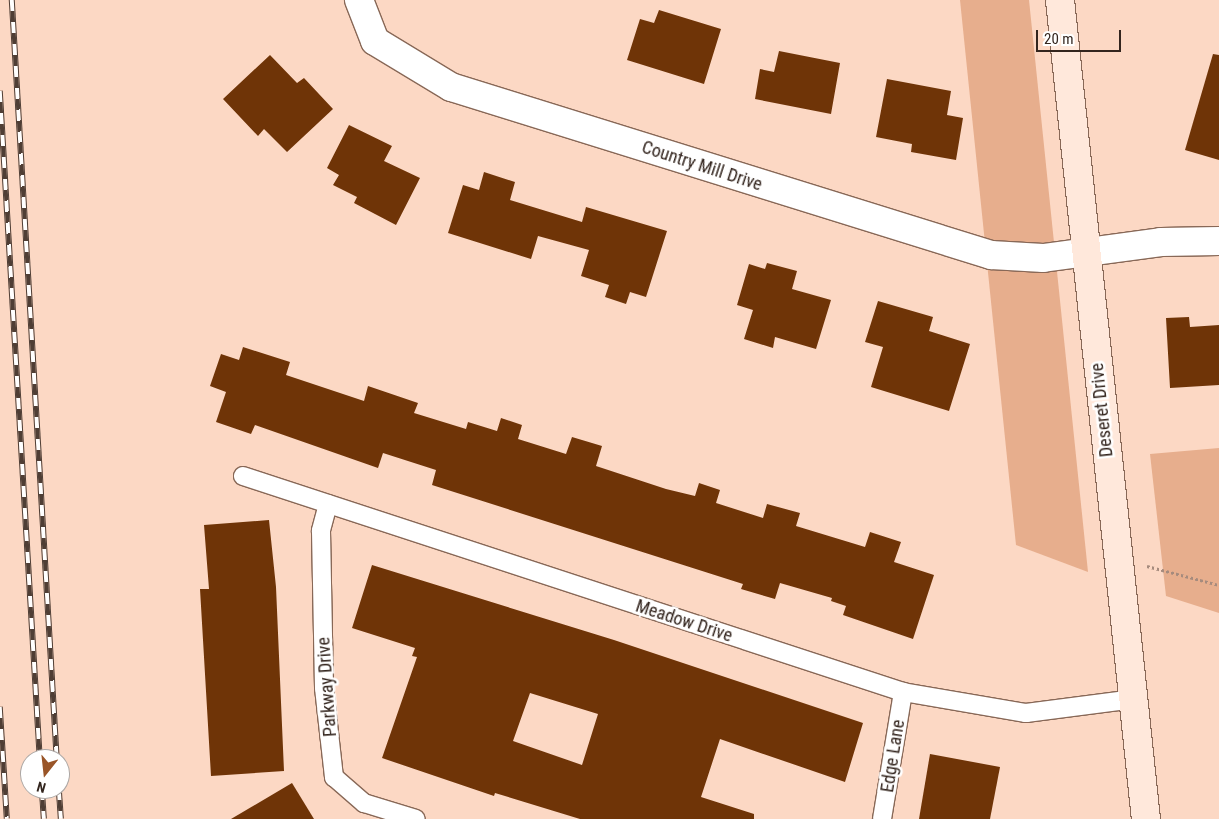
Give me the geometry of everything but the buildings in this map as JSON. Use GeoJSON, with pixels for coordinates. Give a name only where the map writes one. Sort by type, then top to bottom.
{"type":"FeatureCollection","features":[{"type":"Feature","properties":{"kind":"street","name":"Country Mill Drive"},"geometry":{"type":"LineString","coordinates":[[359,0],[375,41],[452,87],[991,256],[1044,258],[1161,242],[1219,241]]}},
{"type":"Feature","properties":{"kind":"street","name":"Deseret Drive"},"geometry":{"type":"LineString","coordinates":[[1060,0],[1084,252],[1120,562],[1146,819]]}},
{"type":"Feature","properties":{"kind":"lane","name":"Meadow Drive"},"geometry":{"type":"LineString","coordinates":[[243,476],[903,692],[1026,713],[1134,699]]}},
{"type":"Feature","properties":{"kind":"lane","name":"Parkway Drive"},"geometry":{"type":"LineString","coordinates":[[328,504],[321,531],[324,688],[334,777],[364,803],[416,819]]}},
{"type":"Feature","properties":{"kind":"lane","name":"Edge Lane"},"geometry":{"type":"LineString","coordinates":[[882,819],[903,692]]}},
{"type":"Feature","properties":{"kind":"path"},"geometry":{"type":"LineString","coordinates":[[1120,562],[1152,566],[1219,585]]}},
{"type":"Feature","properties":{"kind":"shaded area"},"geometry":{"type":"Polygon","coordinates":[[[960,0],[1029,0],[1088,572],[1016,545],[960,0]]]}},
{"type":"Feature","properties":{"kind":"shaded area"},"geometry":{"type":"Polygon","coordinates":[[[1219,448],[1219,613],[1166,596],[1150,454],[1219,448]]]}},
{"type":"Feature","properties":{"kind":"railway"},"geometry":{"type":"LineString","coordinates":[[12,0],[56,749]]}},
{"type":"Feature","properties":{"kind":"railway"},"geometry":{"type":"LineString","coordinates":[[0,91],[39,749]]}},
{"type":"Feature","properties":{"kind":"railway"},"geometry":{"type":"LineString","coordinates":[[0,707],[7,819]]}},
{"type":"Feature","properties":{"kind":"railway"},"geometry":{"type":"LineString","coordinates":[[43,799],[44,819]]}},
{"type":"Feature","properties":{"kind":"railway"},"geometry":{"type":"LineString","coordinates":[[60,799],[61,819]]}}]}
